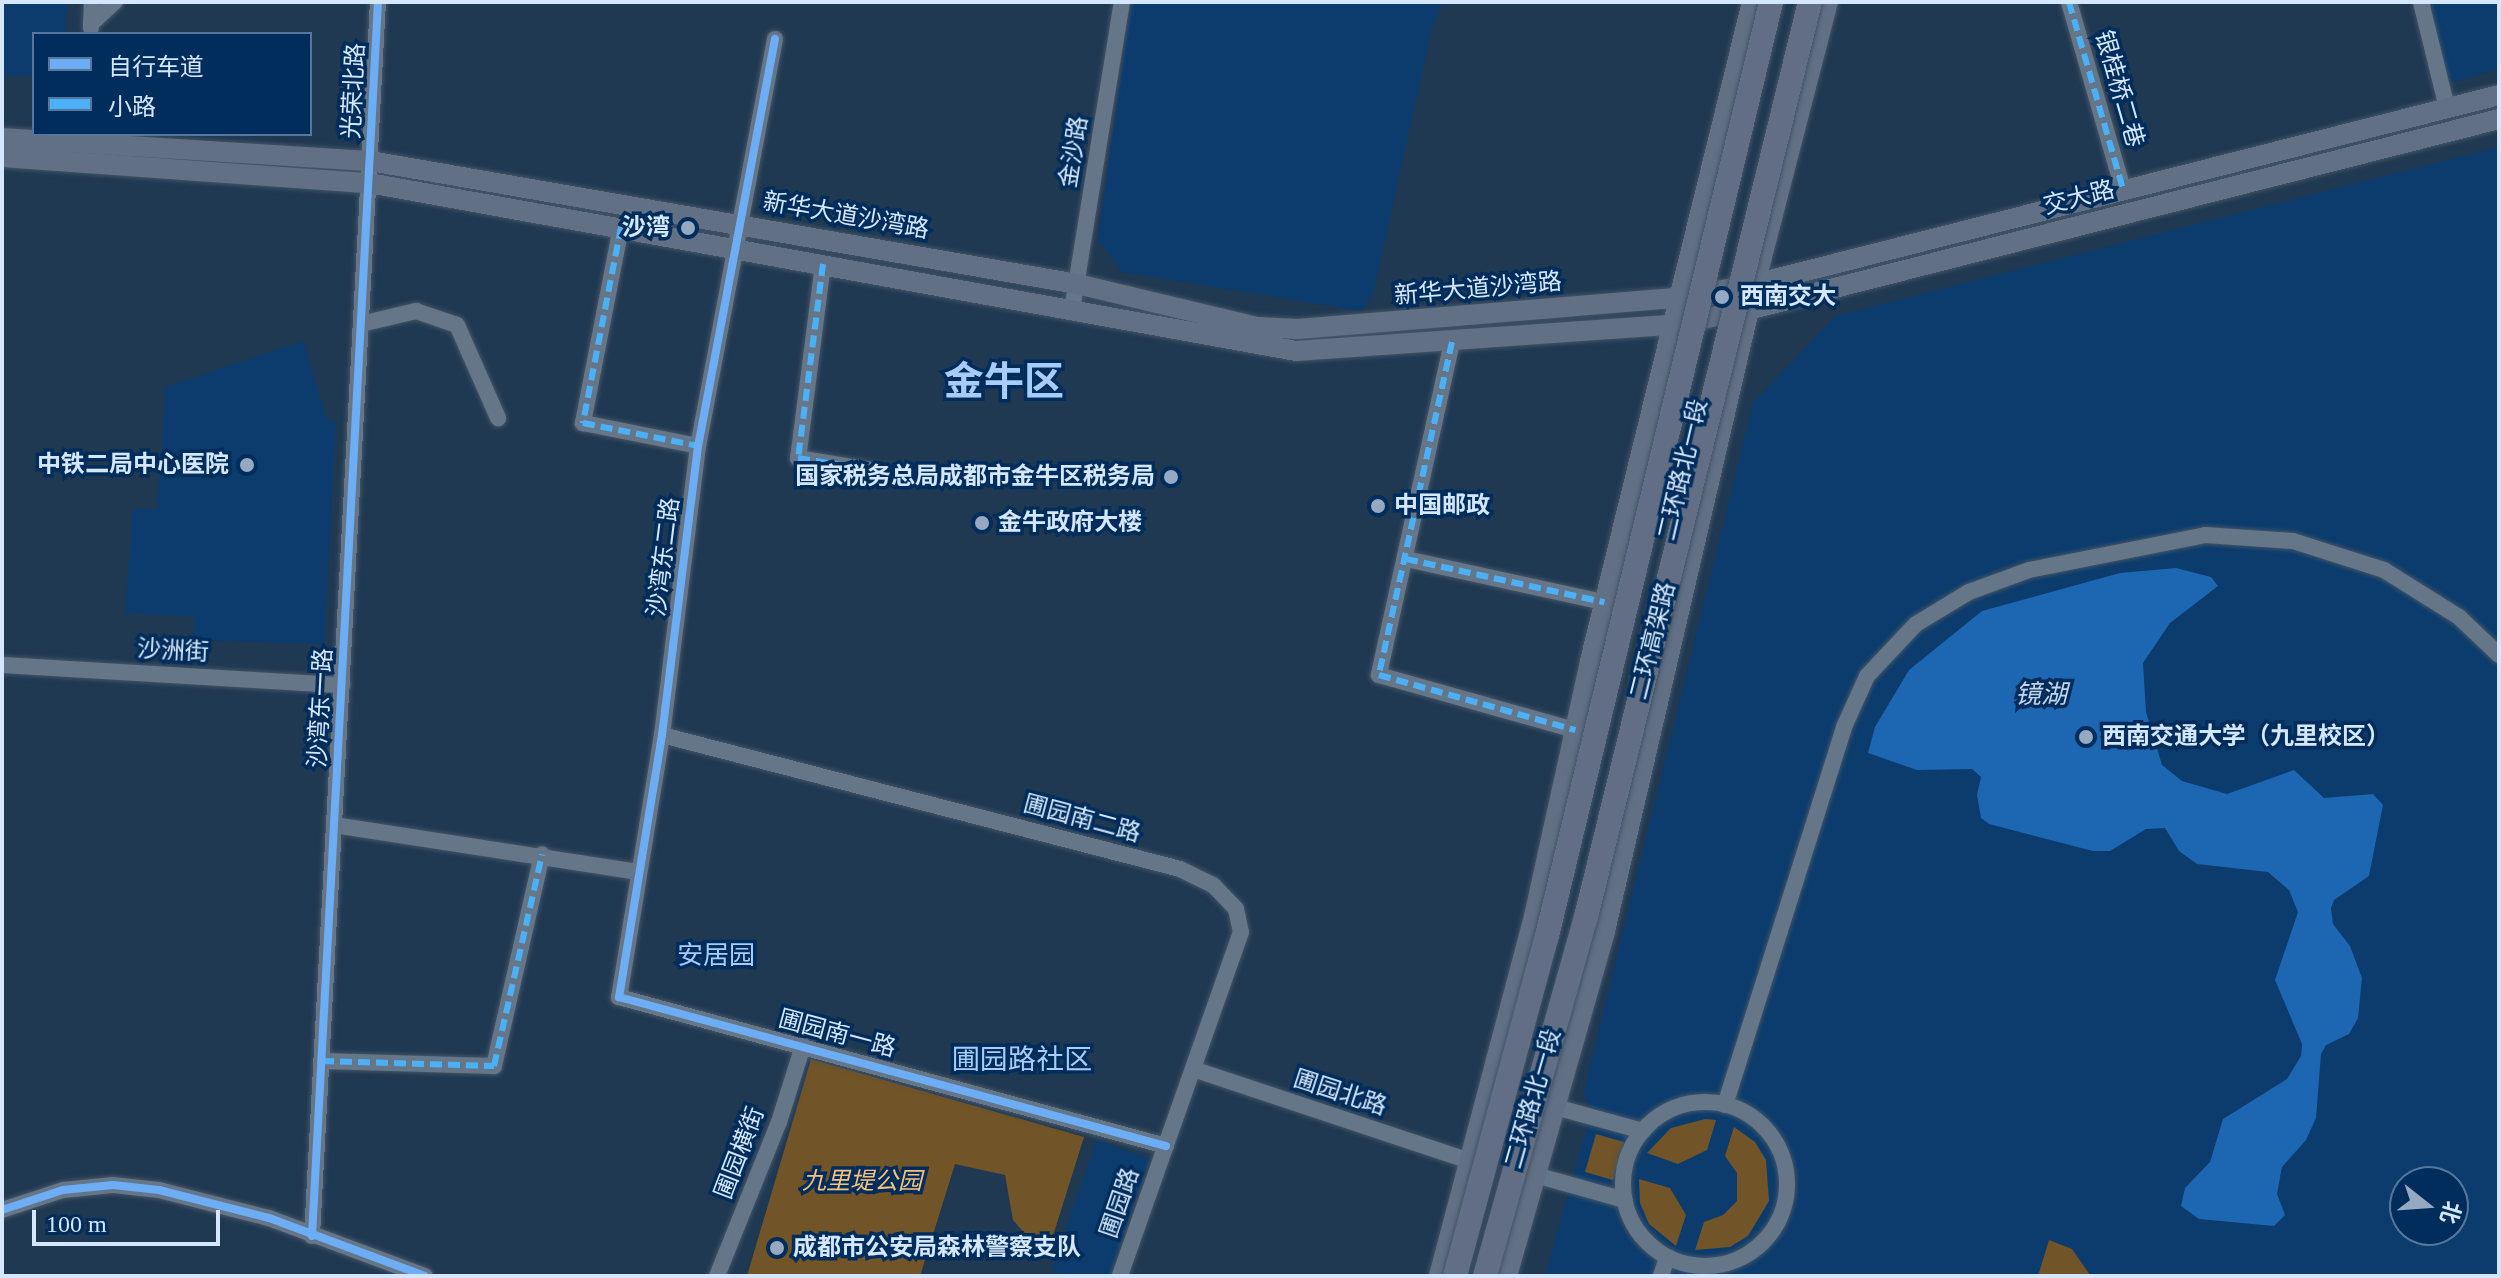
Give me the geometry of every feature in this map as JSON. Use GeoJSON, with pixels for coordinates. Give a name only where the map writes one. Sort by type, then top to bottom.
{"type":"FeatureCollection","features":[{"type":"Feature","properties":{"kind":"highway","name":"二环高架路"},"geometry":{"type":"LineString","coordinates":[[1455,1276],[1547,936],[1771,2]]}},
{"type":"Feature","properties":{"kind":"highway","name":"二环高架路"},"geometry":{"type":"LineString","coordinates":[[1485,1276],[1587,913],[1810,2]]}},
{"type":"Feature","properties":{"kind":"main road","name":"二环路北一段"},"geometry":{"type":"LineString","coordinates":[[1439,1276],[1473,1162],[1604,602],[1752,2]]}},
{"type":"Feature","properties":{"kind":"main road","name":"二环路北一段"},"geometry":{"type":"LineString","coordinates":[[1507,1276],[1559,1108],[1748,310],[1828,2]]}},
{"type":"Feature","properties":{"kind":"main road","name":"交大路"},"geometry":{"type":"LineString","coordinates":[[1678,298],[1755,284],[2499,95]]}},
{"type":"Feature","properties":{"kind":"main road","name":"交大路"},"geometry":{"type":"LineString","coordinates":[[1671,325],[1748,310],[2499,119]]}},
{"type":"Feature","properties":{"kind":"main road","name":"新华大道沙湾路"},"geometry":{"type":"LineString","coordinates":[[2,138],[87,139],[370,161],[1077,284],[1257,327],[1298,329],[1678,298]]}},
{"type":"Feature","properties":{"kind":"main road","name":"新华大道沙湾路"},"geometry":{"type":"LineString","coordinates":[[2,157],[369,183],[1296,351],[1671,325]]}},
{"type":"Feature","properties":{"kind":"street"},"geometry":{"type":"LineString","coordinates":[[91,29],[92,2]]}},
{"type":"Feature","properties":{"kind":"street"},"geometry":{"type":"LineString","coordinates":[[91,29],[115,2]]}},
{"type":"Feature","properties":{"kind":"street","name":"光荣北路"},"geometry":{"type":"LineString","coordinates":[[369,183],[378,2]]}},
{"type":"Feature","properties":{"kind":"street","name":"金沙路"},"geometry":{"type":"LineString","coordinates":[[1072,310],[1122,2]]}},
{"type":"Feature","properties":{"kind":"street","name":"银桂桥二巷"},"geometry":{"type":"LineString","coordinates":[[2069,2],[2123,189]]}},
{"type":"Feature","properties":{"kind":"street"},"geometry":{"type":"LineString","coordinates":[[2421,2],[2447,108]]}},
{"type":"Feature","properties":{"kind":"street","name":"沙湾东二路"},"geometry":{"type":"LineString","coordinates":[[637,872],[662,735],[698,446],[738,249],[775,39]]}},
{"type":"Feature","properties":{"kind":"street","name":"沙湾东一路"},"geometry":{"type":"LineString","coordinates":[[312,1236],[369,183]]}},
{"type":"Feature","properties":{"kind":"street"},"geometry":{"type":"LineString","coordinates":[[621,227],[583,423],[698,446]]}},
{"type":"Feature","properties":{"kind":"street"},"geometry":{"type":"LineString","coordinates":[[823,264],[798,458],[895,474]]}},
{"type":"Feature","properties":{"kind":"street"},"geometry":{"type":"LineString","coordinates":[[361,324],[416,311],[457,325],[498,418]]}},
{"type":"Feature","properties":{"kind":"street"},"geometry":{"type":"LineString","coordinates":[[1452,342],[1379,675],[1575,730]]}},
{"type":"Feature","properties":{"kind":"street"},"geometry":{"type":"LineString","coordinates":[[1725,1105],[1844,727],[1867,676],[1916,624],[1969,592],[2029,570],[2205,535],[2293,541],[2384,570],[2459,617],[2499,655]]}},
{"type":"Feature","properties":{"kind":"street"},"geometry":{"type":"LineString","coordinates":[[1406,559],[1604,602]]}},
{"type":"Feature","properties":{"kind":"street","name":"沙洲街"},"geometry":{"type":"LineString","coordinates":[[2,665],[342,685]]}},
{"type":"Feature","properties":{"kind":"street","name":"圃园南二路"},"geometry":{"type":"LineString","coordinates":[[662,735],[1180,869],[1213,885],[1236,909],[1241,932],[1166,1146]]}},
{"type":"Feature","properties":{"kind":"street"},"geometry":{"type":"LineString","coordinates":[[334,825],[542,854],[637,872]]}},
{"type":"Feature","properties":{"kind":"street"},"geometry":{"type":"LineString","coordinates":[[322,1061],[494,1066],[542,854]]}},
{"type":"Feature","properties":{"kind":"street","name":"圃园南一路"},"geometry":{"type":"LineString","coordinates":[[637,872],[619,997],[1166,1146]]}},
{"type":"Feature","properties":{"kind":"street","name":"圃园横街"},"geometry":{"type":"LineString","coordinates":[[717,1276],[803,1046]]}},
{"type":"Feature","properties":{"kind":"street","name":"圃园北路"},"geometry":{"type":"LineString","coordinates":[[1193,1069],[1473,1162]]}},
{"type":"Feature","properties":{"kind":"street"},"geometry":{"type":"LineString","coordinates":[[1682,1105],[1725,1105],[1762,1124],[1779,1147],[1787,1174],[1785,1203],[1775,1227],[1759,1246],[1737,1260],[1712,1266],[1667,1257],[1643,1239],[1625,1200],[1625,1164],[1643,1131],[1682,1105]]}},
{"type":"Feature","properties":{"kind":"street"},"geometry":{"type":"LineString","coordinates":[[1559,1108],[1643,1131]]}},
{"type":"Feature","properties":{"kind":"street","name":"圃园路"},"geometry":{"type":"LineString","coordinates":[[1120,1276],[1166,1146]]}},
{"type":"Feature","properties":{"kind":"street"},"geometry":{"type":"LineString","coordinates":[[1539,1176],[1625,1200]]}},
{"type":"Feature","properties":{"kind":"street"},"geometry":{"type":"LineString","coordinates":[[2,1210],[63,1190],[113,1185],[218,1202],[425,1276]]}},
{"type":"Feature","properties":{"kind":"street"},"geometry":{"type":"LineString","coordinates":[[1661,1276],[1667,1257]]}},
{"type":"Feature","properties":{"kind":"shaded area"},"geometry":{"type":"Polygon","coordinates":[[[2,2],[67,2],[65,32],[32,32],[32,76],[2,75],[2,2]]]}},
{"type":"Feature","properties":{"kind":"shaded area"},"geometry":{"type":"Polygon","coordinates":[[[1131,2],[1453,2],[1442,5],[1432,28],[1373,294],[1362,311],[1122,272],[1098,240],[1131,2]]]}},
{"type":"Feature","properties":{"kind":"shaded area"},"geometry":{"type":"Polygon","coordinates":[[[2428,2],[2499,2],[2499,69],[2447,84],[2428,2]]]}},
{"type":"Feature","properties":{"kind":"shaded area","name":"西南交通大学（九里校区）"},"geometry":{"type":"Polygon","coordinates":[[[2499,147],[2499,1276],[1545,1276],[1590,1116],[1584,1091],[1753,403],[1836,316],[2499,147]]]}},
{"type":"Feature","properties":{"kind":"shaded area","name":"中铁二局中心医院"},"geometry":{"type":"Polygon","coordinates":[[[303,341],[327,420],[336,421],[324,644],[193,640],[195,617],[125,613],[133,509],[157,509],[166,387],[303,341]]]}},
{"type":"Feature","properties":{"kind":"shaded area"},"geometry":{"type":"Polygon","coordinates":[[[1097,1140],[1150,1159],[1110,1276],[1069,1276],[1051,1270],[1097,1140]]]}},
{"type":"Feature","properties":{"kind":"green space","name":"九里堤公园"},"geometry":{"type":"Polygon","coordinates":[[[811,1059],[1084,1137],[1046,1258],[1013,1220],[1005,1175],[955,1164],[920,1276],[747,1276],[811,1059]]]}},
{"type":"Feature","properties":{"kind":"green space"},"geometry":{"type":"Polygon","coordinates":[[[1705,1119],[1716,1120],[1707,1150],[1678,1164],[1647,1153],[1671,1128],[1705,1119]]]}},
{"type":"Feature","properties":{"kind":"green space"},"geometry":{"type":"Polygon","coordinates":[[[1734,1127],[1755,1142],[1766,1160],[1769,1201],[1748,1236],[1730,1247],[1695,1250],[1704,1222],[1723,1215],[1737,1201],[1737,1173],[1725,1156],[1734,1127]]]}},
{"type":"Feature","properties":{"kind":"green space"},"geometry":{"type":"Polygon","coordinates":[[[1596,1134],[1624,1142],[1613,1180],[1585,1172],[1596,1134]]]}},
{"type":"Feature","properties":{"kind":"green space"},"geometry":{"type":"Polygon","coordinates":[[[1639,1179],[1670,1188],[1686,1215],[1676,1246],[1649,1224],[1640,1203],[1639,1179]]]}},
{"type":"Feature","properties":{"kind":"green space"},"geometry":{"type":"Polygon","coordinates":[[[2049,1240],[2072,1249],[2090,1275],[2038,1276],[2049,1240]]]}},
{"type":"Feature","properties":{"kind":"water","name":"镜湖"},"geometry":{"type":"Polygon","coordinates":[[[2176,568],[2211,577],[2218,586],[2170,623],[2143,663],[2146,712],[2162,765],[2182,781],[2227,794],[2294,770],[2324,798],[2373,794],[2383,805],[2369,876],[2334,900],[2331,908],[2333,924],[2350,946],[2362,978],[2358,1018],[2349,1034],[2326,1045],[2321,1054],[2316,1118],[2306,1140],[2282,1167],[2277,1194],[2285,1215],[2274,1226],[2199,1219],[2181,1206],[2185,1188],[2210,1162],[2223,1119],[2287,1079],[2301,1056],[2302,1044],[2275,980],[2298,912],[2289,890],[2268,872],[2197,864],[2179,851],[2165,828],[2146,829],[2110,851],[2093,851],[1989,824],[1981,818],[1977,795],[1981,777],[1972,769],[1917,770],[1868,753],[1875,727],[1909,670],[1982,611],[2120,573],[2176,568]]]}},
{"type":"Feature","properties":{"kind":"marked path"},"geometry":{"type":"LineString","coordinates":[[2069,2],[2123,189]]}},
{"type":"Feature","properties":{"kind":"marked path"},"geometry":{"type":"LineString","coordinates":[[621,227],[583,423],[698,446]]}},
{"type":"Feature","properties":{"kind":"marked path"},"geometry":{"type":"LineString","coordinates":[[823,264],[798,458],[895,474]]}},
{"type":"Feature","properties":{"kind":"marked path"},"geometry":{"type":"LineString","coordinates":[[1452,342],[1379,675],[1575,730]]}},
{"type":"Feature","properties":{"kind":"marked path"},"geometry":{"type":"LineString","coordinates":[[1406,559],[1604,602]]}},
{"type":"Feature","properties":{"kind":"marked path"},"geometry":{"type":"LineString","coordinates":[[322,1061],[494,1066],[542,854]]}},
{"type":"Feature","properties":{"kind":"cycle path"},"geometry":{"type":"LineString","coordinates":[[312,1236],[378,2]]}},
{"type":"Feature","properties":{"kind":"cycle path"},"geometry":{"type":"LineString","coordinates":[[775,39],[698,446],[662,735],[619,997],[1166,1146]]}},
{"type":"Feature","properties":{"kind":"cycle path"},"geometry":{"type":"LineString","coordinates":[[2,1210],[63,1190],[113,1185],[159,1190],[269,1218],[425,1276]]}},
{"type":"Feature","properties":{"kind":"place","name":"沙湾"},"geometry":{"type":"Point","coordinates":[688,228]}},
{"type":"Feature","properties":{"kind":"place","name":"西南交大"},"geometry":{"type":"Point","coordinates":[1722,297]}},
{"type":"Feature","properties":{"kind":"place","name":"中铁二局中心医院"},"geometry":{"type":"Point","coordinates":[247,465]}},
{"type":"Feature","properties":{"kind":"place","name":"国家税务总局成都市金牛区税务局"},"geometry":{"type":"Point","coordinates":[1171,477]}},
{"type":"Feature","properties":{"kind":"place","name":"中国邮政"},"geometry":{"type":"Point","coordinates":[1378,506]}},
{"type":"Feature","properties":{"kind":"place","name":"金牛政府大楼"},"geometry":{"type":"Point","coordinates":[982,523]}},
{"type":"Feature","properties":{"kind":"place","name":"西南交通大学（九里校区）"},"geometry":{"type":"Point","coordinates":[2086,737]}},
{"type":"Feature","properties":{"kind":"place","name":"成都市公安局森林警察支队"},"geometry":{"type":"Point","coordinates":[777,1248]}},
{"type":"Feature","properties":{"kind":"district","name":"金牛区"},"geometry":{"type":"Point","coordinates":[1004,382]}},
{"type":"Feature","properties":{"kind":"district","name":"安居园"},"geometry":{"type":"Point","coordinates":[716,956]}},
{"type":"Feature","properties":{"kind":"district","name":"圃园路社区"},"geometry":{"type":"Point","coordinates":[1022,1060]}}]}
